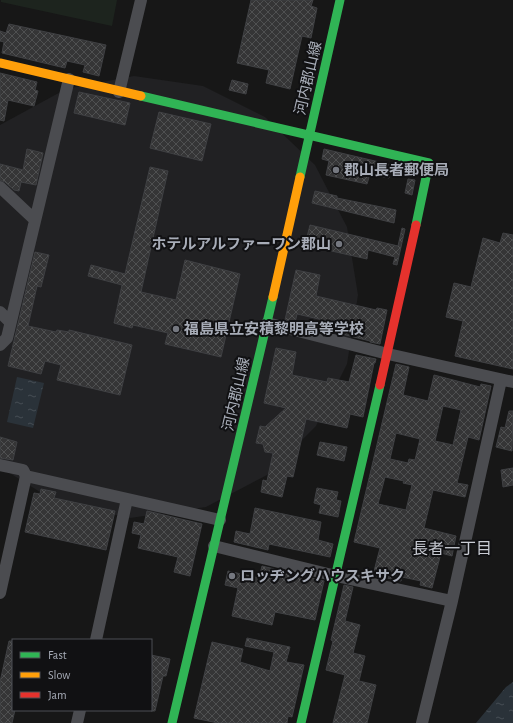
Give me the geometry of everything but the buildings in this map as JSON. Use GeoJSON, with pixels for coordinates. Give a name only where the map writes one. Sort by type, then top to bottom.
{"type":"FeatureCollection","features":[{"type":"Feature","properties":{"kind":"street"},"geometry":{"type":"LineString","coordinates":[[119,92],[141,0]]}},
{"type":"Feature","properties":{"kind":"street","name":"河内郡山線"},"geometry":{"type":"LineString","coordinates":[[172,723],[310,135],[340,0]]}},
{"type":"Feature","properties":{"kind":"street"},"geometry":{"type":"LineString","coordinates":[[0,63],[428,164],[388,354],[301,723]]}},
{"type":"Feature","properties":{"kind":"street"},"geometry":{"type":"LineString","coordinates":[[0,345],[6,338],[69,79]]}},
{"type":"Feature","properties":{"kind":"street"},"geometry":{"type":"LineString","coordinates":[[0,187],[35,220]]}},
{"type":"Feature","properties":{"kind":"street"},"geometry":{"type":"LineString","coordinates":[[0,312],[10,322]]}},
{"type":"Feature","properties":{"kind":"street"},"geometry":{"type":"LineString","coordinates":[[266,323],[388,354],[507,381],[422,723]]}},
{"type":"Feature","properties":{"kind":"street"},"geometry":{"type":"LineString","coordinates":[[0,465],[23,470],[26,476],[0,593]]}},
{"type":"Feature","properties":{"kind":"street"},"geometry":{"type":"LineString","coordinates":[[26,476],[220,520]]}},
{"type":"Feature","properties":{"kind":"street"},"geometry":{"type":"LineString","coordinates":[[96,639],[127,499]]}},
{"type":"Feature","properties":{"kind":"street"},"geometry":{"type":"LineString","coordinates":[[214,546],[336,576],[452,601]]}},
{"type":"Feature","properties":{"kind":"street"},"geometry":{"type":"LineString","coordinates":[[77,723],[80,711]]}},
{"type":"Feature","properties":{"kind":"shaded area"},"geometry":{"type":"Polygon","coordinates":[[[1,0],[117,0],[112,26],[1,2],[1,0]]]}},
{"type":"Feature","properties":{"kind":"shaded area","name":"福島県立安積黎明高等学校"},"geometry":{"type":"Polygon","coordinates":[[[134,76],[203,86],[265,117],[315,165],[347,227],[358,295],[347,364],[316,426],[267,475],[206,507],[130,518],[56,502],[0,467],[0,125],[66,89],[134,76]]]}},
{"type":"Feature","properties":{"kind":"water"},"geometry":{"type":"Polygon","coordinates":[[[17,377],[44,383],[33,428],[7,422],[17,377]]]}},
{"type":"Feature","properties":{"kind":"water"},"geometry":{"type":"Polygon","coordinates":[[[513,682],[513,723],[476,723],[506,687],[513,682]]]}},
{"type":"Feature","properties":{"kind":"traffic: fast"},"geometry":{"type":"LineString","coordinates":[[300,177],[340,0]]}},
{"type":"Feature","properties":{"kind":"traffic: fast"},"geometry":{"type":"LineString","coordinates":[[141,96],[429,163],[416,225]]}},
{"type":"Feature","properties":{"kind":"traffic: fast"},"geometry":{"type":"LineString","coordinates":[[172,723],[273,297]]}},
{"type":"Feature","properties":{"kind":"traffic: fast"},"geometry":{"type":"LineString","coordinates":[[301,723],[380,385]]}},
{"type":"Feature","properties":{"kind":"traffic: slow"},"geometry":{"type":"LineString","coordinates":[[0,63],[141,96]]}},
{"type":"Feature","properties":{"kind":"traffic: slow"},"geometry":{"type":"LineString","coordinates":[[273,297],[300,177]]}},
{"type":"Feature","properties":{"kind":"traffic: jam"},"geometry":{"type":"LineString","coordinates":[[380,385],[416,225]]}},
{"type":"Feature","properties":{"kind":"place","name":"郡山長者郵便局"},"geometry":{"type":"Point","coordinates":[336,170]}},
{"type":"Feature","properties":{"kind":"place","name":"ホテルアルファーワン郡山"},"geometry":{"type":"Point","coordinates":[339,244]}},
{"type":"Feature","properties":{"kind":"place","name":"福島県立安積黎明高等学校"},"geometry":{"type":"Point","coordinates":[176,329]}},
{"type":"Feature","properties":{"kind":"place","name":"ロッヂングハウスキサク"},"geometry":{"type":"Point","coordinates":[232,576]}},
{"type":"Feature","properties":{"kind":"district","name":"長者一丁目"},"geometry":{"type":"Point","coordinates":[452,548]}}]}
